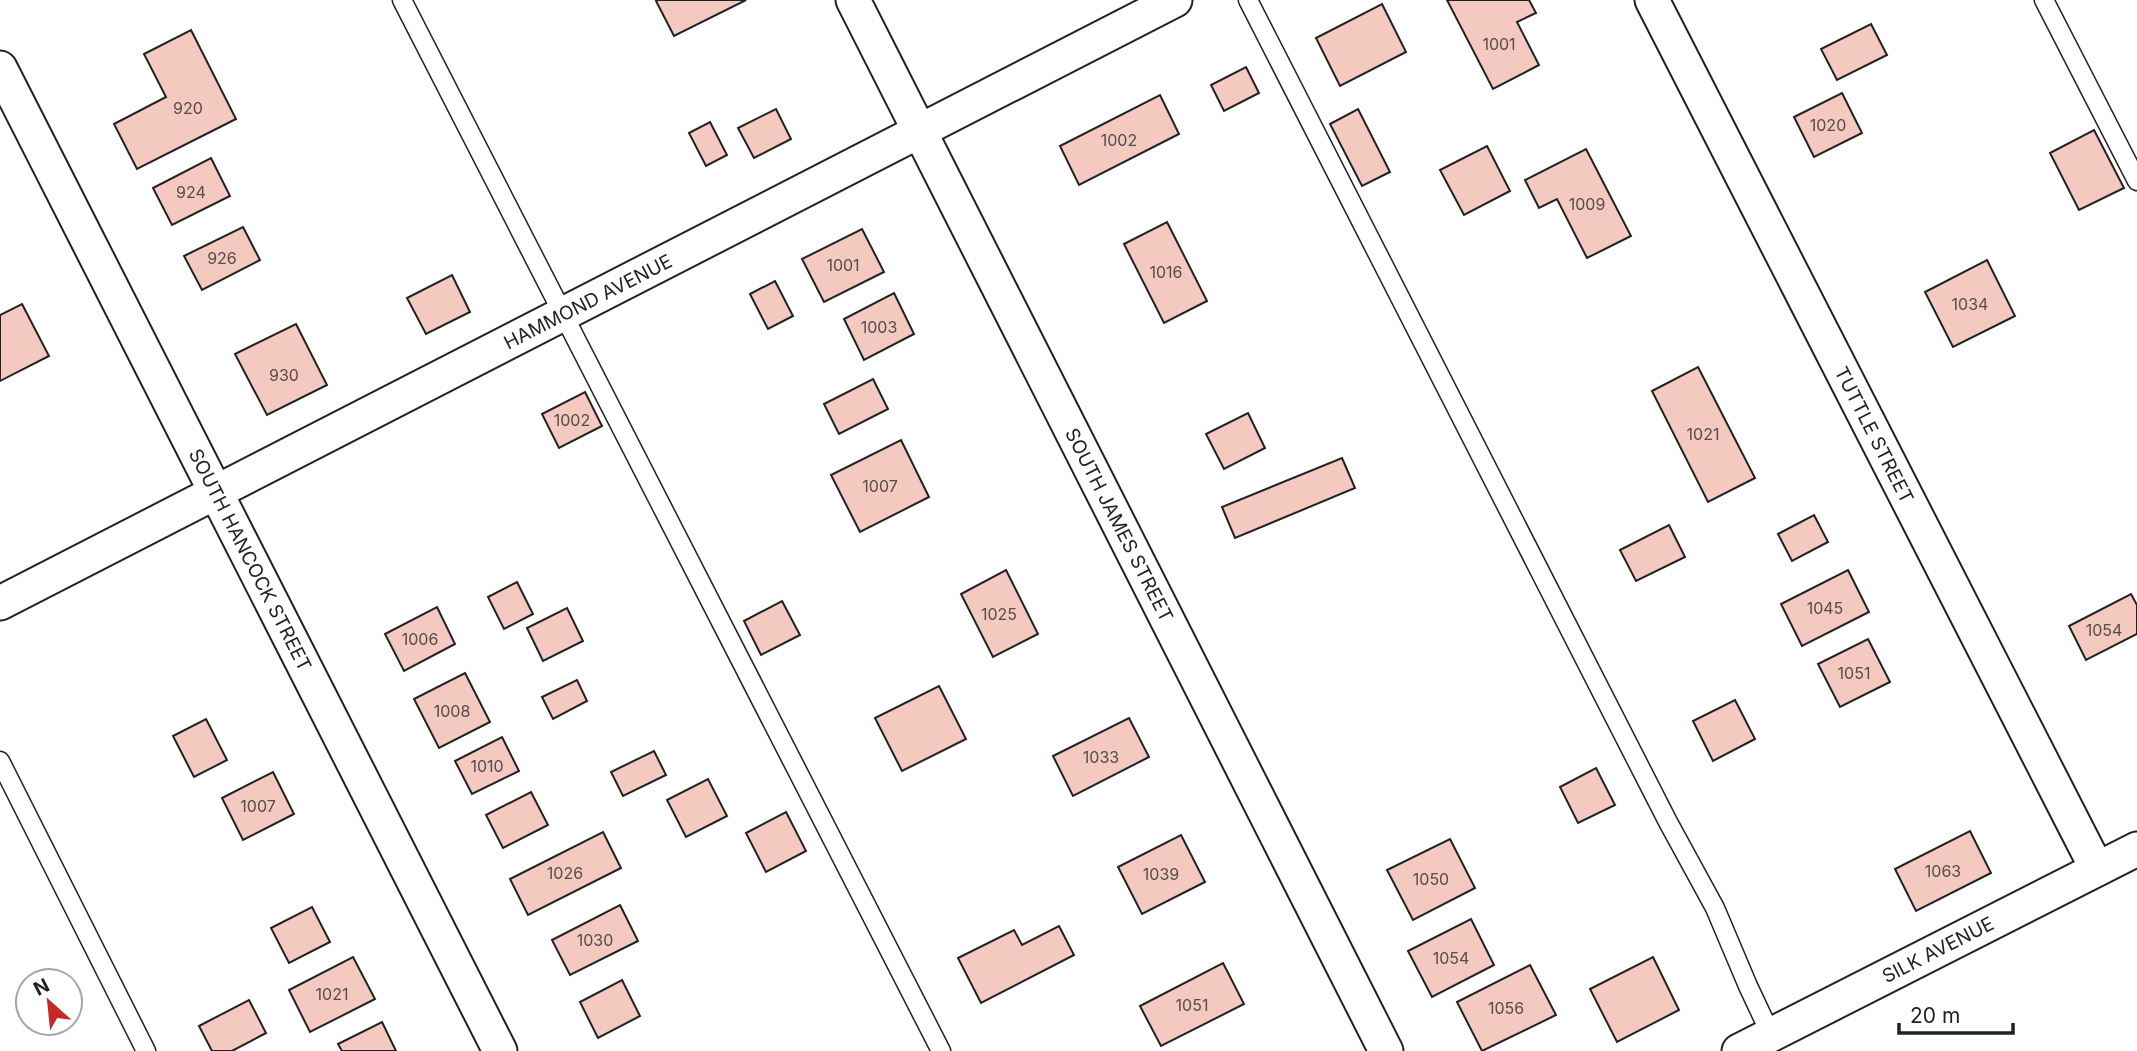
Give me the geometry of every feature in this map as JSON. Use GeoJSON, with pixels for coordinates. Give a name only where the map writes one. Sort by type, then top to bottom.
{"type":"FeatureCollection","features":[{"type":"Feature","properties":{"kind":"street","name":"SOUTH JAMES STREET"},"geometry":{"type":"LineString","coordinates":[[853,0],[1386,1051]]}},
{"type":"Feature","properties":{"kind":"street","name":"HAMMOND AVENUE"},"geometry":{"type":"LineString","coordinates":[[0,603],[1175,0]]}},
{"type":"Feature","properties":{"kind":"street","name":"TUTTLE STREET"},"geometry":{"type":"LineString","coordinates":[[1652,0],[2097,869]]}},
{"type":"Feature","properties":{"kind":"street","name":"SOUTH HANCOCK STREET"},"geometry":{"type":"LineString","coordinates":[[0,68],[500,1051]]}},
{"type":"Feature","properties":{"kind":"street","name":"SILK AVENUE"},"geometry":{"type":"LineString","coordinates":[[1739,1051],[2137,849]]}},
{"type":"Feature","properties":{"kind":"lane"},"geometry":{"type":"LineString","coordinates":[[402,0],[940,1051]]}},
{"type":"Feature","properties":{"kind":"lane"},"geometry":{"type":"LineString","coordinates":[[1248,0],[1668,822],[1715,908],[1771,1035]]}},
{"type":"Feature","properties":{"kind":"lane"},"geometry":{"type":"LineString","coordinates":[[2044,0],[2137,181]]}},
{"type":"Feature","properties":{"kind":"lane"},"geometry":{"type":"LineString","coordinates":[[0,761],[146,1051]]}},
{"type":"Feature","properties":{"kind":"building"},"geometry":{"type":"Polygon","coordinates":[[[746,0],[674,36],[656,1],[746,0]]]}},
{"type":"Feature","properties":{"kind":"building"},"geometry":{"type":"Polygon","coordinates":[[[1447,0],[1529,0],[1536,13],[1517,22],[1539,65],[1493,89],[1447,0]]]}},
{"type":"Feature","properties":{"kind":"building"},"geometry":{"type":"Polygon","coordinates":[[[1382,4],[1406,52],[1340,86],[1316,38],[1382,4]]]}},
{"type":"Feature","properties":{"kind":"building"},"geometry":{"type":"Polygon","coordinates":[[[1871,24],[1887,55],[1837,80],[1821,49],[1871,24]]]}},
{"type":"Feature","properties":{"kind":"building"},"geometry":{"type":"Polygon","coordinates":[[[191,30],[236,119],[137,169],[114,124],[166,97],[144,54],[191,30]]]}},
{"type":"Feature","properties":{"kind":"building"},"geometry":{"type":"Polygon","coordinates":[[[1246,67],[1259,93],[1224,111],[1211,85],[1246,67]]]}},
{"type":"Feature","properties":{"kind":"building"},"geometry":{"type":"Polygon","coordinates":[[[1842,93],[1862,133],[1814,157],[1794,117],[1842,93]]]}},
{"type":"Feature","properties":{"kind":"building"},"geometry":{"type":"Polygon","coordinates":[[[1160,95],[1179,134],[1079,185],[1060,146],[1160,95]]]}},
{"type":"Feature","properties":{"kind":"building"},"geometry":{"type":"Polygon","coordinates":[[[776,109],[791,139],[754,158],[738,128],[776,109]]]}},
{"type":"Feature","properties":{"kind":"building"},"geometry":{"type":"Polygon","coordinates":[[[1358,109],[1390,172],[1362,186],[1330,124],[1358,109]]]}},
{"type":"Feature","properties":{"kind":"building"},"geometry":{"type":"Polygon","coordinates":[[[710,122],[727,155],[706,166],[689,133],[710,122]]]}},
{"type":"Feature","properties":{"kind":"building"},"geometry":{"type":"Polygon","coordinates":[[[2094,130],[2124,188],[2079,210],[2050,153],[2094,130]]]}},
{"type":"Feature","properties":{"kind":"building"},"geometry":{"type":"Polygon","coordinates":[[[1487,146],[1510,191],[1464,215],[1440,170],[1487,146]]]}},
{"type":"Feature","properties":{"kind":"building"},"geometry":{"type":"Polygon","coordinates":[[[1586,149],[1631,236],[1587,258],[1557,199],[1539,208],[1525,180],[1586,149]]]}},
{"type":"Feature","properties":{"kind":"building"},"geometry":{"type":"Polygon","coordinates":[[[211,158],[230,196],[172,225],[153,188],[211,158]]]}},
{"type":"Feature","properties":{"kind":"building"},"geometry":{"type":"Polygon","coordinates":[[[1167,222],[1207,301],[1164,323],[1124,244],[1167,222]]]}},
{"type":"Feature","properties":{"kind":"building"},"geometry":{"type":"Polygon","coordinates":[[[243,227],[260,260],[202,290],[184,256],[243,227]]]}},
{"type":"Feature","properties":{"kind":"building"},"geometry":{"type":"Polygon","coordinates":[[[862,229],[884,272],[824,302],[802,259],[862,229]]]}},
{"type":"Feature","properties":{"kind":"building"},"geometry":{"type":"Polygon","coordinates":[[[1987,260],[2015,316],[1953,347],[1925,292],[1987,260]]]}},
{"type":"Feature","properties":{"kind":"building"},"geometry":{"type":"Polygon","coordinates":[[[452,275],[470,312],[426,334],[407,298],[452,275]]]}},
{"type":"Feature","properties":{"kind":"building"},"geometry":{"type":"Polygon","coordinates":[[[775,281],[793,316],[768,329],[750,294],[775,281]]]}},
{"type":"Feature","properties":{"kind":"building"},"geometry":{"type":"Polygon","coordinates":[[[894,293],[914,334],[864,360],[844,319],[894,293]]]}},
{"type":"Feature","properties":{"kind":"building"},"geometry":{"type":"Polygon","coordinates":[[[22,304],[49,356],[0,381],[0,315],[22,304]]]}},
{"type":"Feature","properties":{"kind":"building"},"geometry":{"type":"Polygon","coordinates":[[[296,324],[327,385],[267,415],[235,354],[296,324]]]}},
{"type":"Feature","properties":{"kind":"building"},"geometry":{"type":"Polygon","coordinates":[[[1698,367],[1755,478],[1708,502],[1652,391],[1698,367]]]}},
{"type":"Feature","properties":{"kind":"building"},"geometry":{"type":"Polygon","coordinates":[[[873,379],[888,409],[839,434],[824,404],[873,379]]]}},
{"type":"Feature","properties":{"kind":"building"},"geometry":{"type":"Polygon","coordinates":[[[585,392],[602,426],[559,448],[542,414],[585,392]]]}},
{"type":"Feature","properties":{"kind":"building"},"geometry":{"type":"Polygon","coordinates":[[[1248,413],[1265,448],[1224,469],[1206,434],[1248,413]]]}},
{"type":"Feature","properties":{"kind":"building"},"geometry":{"type":"Polygon","coordinates":[[[901,440],[929,497],[860,532],[831,475],[901,440]]]}},
{"type":"Feature","properties":{"kind":"building"},"geometry":{"type":"Polygon","coordinates":[[[1342,458],[1355,488],[1235,538],[1222,507],[1342,458]]]}},
{"type":"Feature","properties":{"kind":"building"},"geometry":{"type":"Polygon","coordinates":[[[1814,515],[1828,542],[1792,561],[1778,534],[1814,515]]]}},
{"type":"Feature","properties":{"kind":"building"},"geometry":{"type":"Polygon","coordinates":[[[1669,525],[1685,557],[1636,581],[1620,550],[1669,525]]]}},
{"type":"Feature","properties":{"kind":"building"},"geometry":{"type":"Polygon","coordinates":[[[1006,570],[1038,634],[993,657],[961,594],[1006,570]]]}},
{"type":"Feature","properties":{"kind":"building"},"geometry":{"type":"Polygon","coordinates":[[[1848,570],[1869,612],[1802,646],[1781,604],[1848,570]]]}},
{"type":"Feature","properties":{"kind":"building"},"geometry":{"type":"Polygon","coordinates":[[[517,582],[533,614],[504,629],[488,597],[517,582]]]}},
{"type":"Feature","properties":{"kind":"building"},"geometry":{"type":"Polygon","coordinates":[[[2131,594],[2137,605],[2137,634],[2086,660],[2069,626],[2131,594]]]}},
{"type":"Feature","properties":{"kind":"building"},"geometry":{"type":"Polygon","coordinates":[[[782,601],[800,635],[761,655],[744,621],[782,601]]]}},
{"type":"Feature","properties":{"kind":"building"},"geometry":{"type":"Polygon","coordinates":[[[437,607],[455,644],[404,671],[385,634],[437,607]]]}},
{"type":"Feature","properties":{"kind":"building"},"geometry":{"type":"Polygon","coordinates":[[[567,608],[583,641],[543,661],[527,628],[567,608]]]}},
{"type":"Feature","properties":{"kind":"building"},"geometry":{"type":"Polygon","coordinates":[[[1868,639],[1890,682],[1840,707],[1818,664],[1868,639]]]}},
{"type":"Feature","properties":{"kind":"building"},"geometry":{"type":"Polygon","coordinates":[[[465,673],[490,722],[439,748],[414,699],[465,673]]]}},
{"type":"Feature","properties":{"kind":"building"},"geometry":{"type":"Polygon","coordinates":[[[577,680],[587,701],[553,719],[542,697],[577,680]]]}},
{"type":"Feature","properties":{"kind":"building"},"geometry":{"type":"Polygon","coordinates":[[[939,686],[966,739],[902,771],[875,718],[939,686]]]}},
{"type":"Feature","properties":{"kind":"building"},"geometry":{"type":"Polygon","coordinates":[[[1735,700],[1755,739],[1713,761],[1693,721],[1735,700]]]}},
{"type":"Feature","properties":{"kind":"building"},"geometry":{"type":"Polygon","coordinates":[[[1129,718],[1149,757],[1073,796],[1053,756],[1129,718]]]}},
{"type":"Feature","properties":{"kind":"building"},"geometry":{"type":"Polygon","coordinates":[[[206,719],[227,760],[194,777],[173,736],[206,719]]]}},
{"type":"Feature","properties":{"kind":"building"},"geometry":{"type":"Polygon","coordinates":[[[502,737],[519,771],[472,794],[455,761],[502,737]]]}},
{"type":"Feature","properties":{"kind":"building"},"geometry":{"type":"Polygon","coordinates":[[[654,751],[666,775],[623,796],[611,772],[654,751]]]}},
{"type":"Feature","properties":{"kind":"building"},"geometry":{"type":"Polygon","coordinates":[[[1596,768],[1615,805],[1578,823],[1560,787],[1596,768]]]}},
{"type":"Feature","properties":{"kind":"building"},"geometry":{"type":"Polygon","coordinates":[[[273,772],[294,814],[243,840],[222,798],[273,772]]]}},
{"type":"Feature","properties":{"kind":"building"},"geometry":{"type":"Polygon","coordinates":[[[708,779],[727,816],[686,837],[667,800],[708,779]]]}},
{"type":"Feature","properties":{"kind":"building"},"geometry":{"type":"Polygon","coordinates":[[[531,792],[548,825],[503,848],[486,815],[531,792]]]}},
{"type":"Feature","properties":{"kind":"building"},"geometry":{"type":"Polygon","coordinates":[[[786,812],[806,851],[766,872],[746,833],[786,812]]]}},
{"type":"Feature","properties":{"kind":"building"},"geometry":{"type":"Polygon","coordinates":[[[1970,831],[1991,873],[1916,911],[1895,869],[1970,831]]]}},
{"type":"Feature","properties":{"kind":"building"},"geometry":{"type":"Polygon","coordinates":[[[603,832],[621,868],[528,915],[510,879],[603,832]]]}},
{"type":"Feature","properties":{"kind":"building"},"geometry":{"type":"Polygon","coordinates":[[[1181,835],[1205,882],[1142,914],[1118,867],[1181,835]]]}},
{"type":"Feature","properties":{"kind":"building"},"geometry":{"type":"Polygon","coordinates":[[[1450,839],[1475,888],[1413,920],[1387,870],[1450,839]]]}},
{"type":"Feature","properties":{"kind":"building"},"geometry":{"type":"Polygon","coordinates":[[[620,905],[638,941],[570,975],[552,940],[620,905]]]}},
{"type":"Feature","properties":{"kind":"building"},"geometry":{"type":"Polygon","coordinates":[[[312,907],[330,942],[289,963],[271,928],[312,907]]]}},
{"type":"Feature","properties":{"kind":"building"},"geometry":{"type":"Polygon","coordinates":[[[1471,919],[1494,965],[1432,997],[1408,951],[1471,919]]]}},
{"type":"Feature","properties":{"kind":"building"},"geometry":{"type":"Polygon","coordinates":[[[1059,926],[1074,955],[981,1003],[958,958],[1014,930],[1022,945],[1059,926]]]}},
{"type":"Feature","properties":{"kind":"building"},"geometry":{"type":"Polygon","coordinates":[[[353,957],[375,999],[310,1032],[289,990],[353,957]]]}},
{"type":"Feature","properties":{"kind":"building"},"geometry":{"type":"Polygon","coordinates":[[[1653,957],[1679,1010],[1617,1042],[1590,989],[1653,957]]]}},
{"type":"Feature","properties":{"kind":"building"},"geometry":{"type":"Polygon","coordinates":[[[1223,963],[1244,1004],[1161,1046],[1140,1006],[1223,963]]]}},
{"type":"Feature","properties":{"kind":"building"},"geometry":{"type":"Polygon","coordinates":[[[1530,965],[1556,1015],[1482,1051],[1457,1002],[1530,965]]]}},
{"type":"Feature","properties":{"kind":"building"},"geometry":{"type":"Polygon","coordinates":[[[622,980],[640,1016],[598,1038],[580,1002],[622,980]]]}},
{"type":"Feature","properties":{"kind":"building"},"geometry":{"type":"Polygon","coordinates":[[[249,1000],[266,1033],[232,1051],[212,1051],[199,1026],[249,1000]]]}},
{"type":"Feature","properties":{"kind":"building"},"geometry":{"type":"Polygon","coordinates":[[[382,1022],[396,1051],[342,1051],[338,1044],[382,1022]]]}}]}
